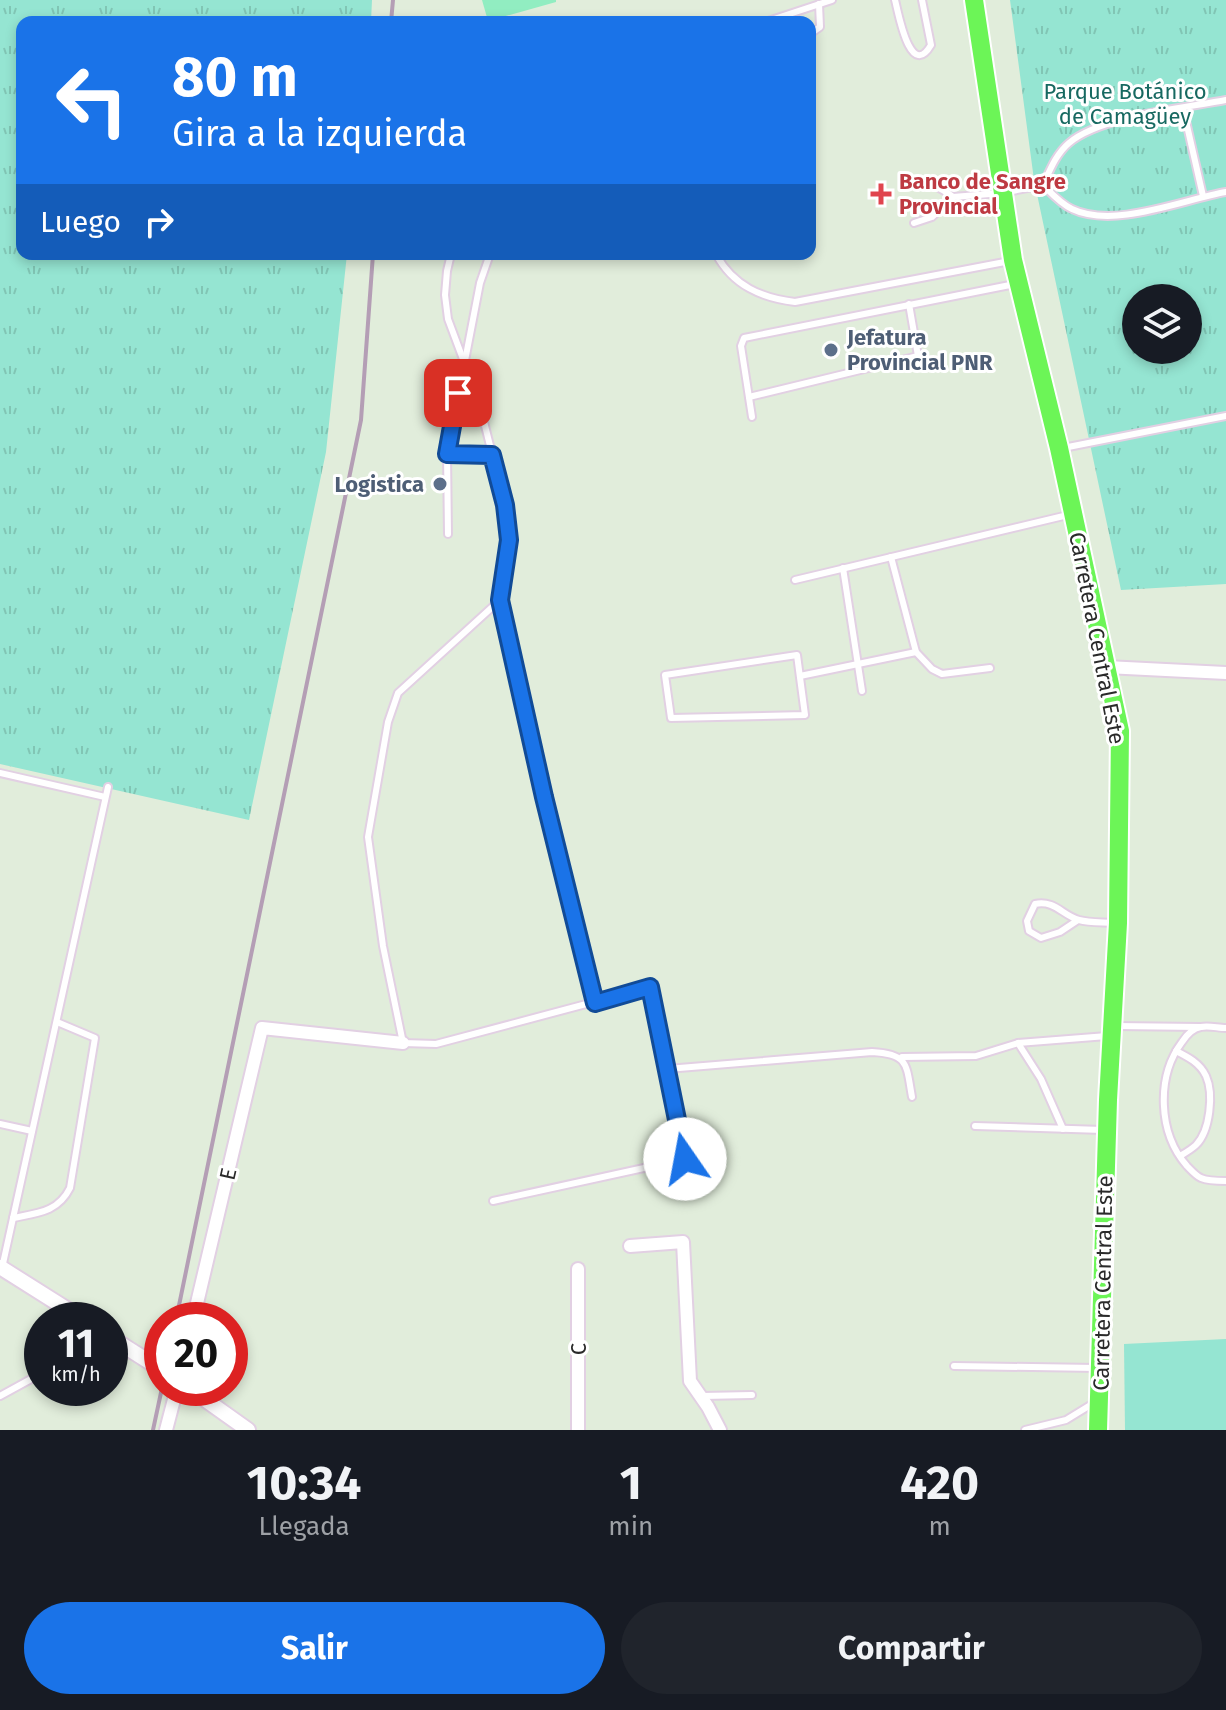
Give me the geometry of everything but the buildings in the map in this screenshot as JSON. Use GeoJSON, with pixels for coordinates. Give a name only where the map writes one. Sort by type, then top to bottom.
{"type":"FeatureCollection","features":[{"type":"Feature","properties":{"kind":"main road","name":"Carretera Central Este"},"geometry":{"type":"LineString","coordinates":[[974,0],[1013,260],[1059,448],[1120,731],[1118,923],[1107,1131],[1098,1430]]}},
{"type":"Feature","properties":{"kind":"street"},"geometry":{"type":"LineString","coordinates":[[1106,667],[1226,673]]}},
{"type":"Feature","properties":{"kind":"street","name":"E"},"geometry":{"type":"LineString","coordinates":[[197,1302],[262,1028],[403,1043]]}},
{"type":"Feature","properties":{"kind":"street"},"geometry":{"type":"LineString","coordinates":[[630,1246],[683,1242],[690,1381],[720,1430]]}},
{"type":"Feature","properties":{"kind":"street"},"geometry":{"type":"LineString","coordinates":[[1,1267],[56,1302]]}},
{"type":"Feature","properties":{"kind":"street","name":"C"},"geometry":{"type":"LineString","coordinates":[[578,1269],[578,1430]]}},
{"type":"Feature","properties":{"kind":"street"},"geometry":{"type":"LineString","coordinates":[[166,1430],[172,1406]]}},
{"type":"Feature","properties":{"kind":"street"},"geometry":{"type":"LineString","coordinates":[[214,1406],[248,1430]]}},
{"type":"Feature","properties":{"kind":"lane"},"geometry":{"type":"LineString","coordinates":[[781,16],[832,0]]}},
{"type":"Feature","properties":{"kind":"lane"},"geometry":{"type":"LineString","coordinates":[[895,0],[906,44],[921,54],[931,45],[922,0]]}},
{"type":"Feature","properties":{"kind":"lane"},"geometry":{"type":"LineString","coordinates":[[816,3],[820,27],[816,32]]}},
{"type":"Feature","properties":{"kind":"lane"},"geometry":{"type":"LineString","coordinates":[[1043,185],[1057,156],[1086,131],[1148,114],[1226,100]]}},
{"type":"Feature","properties":{"kind":"lane"},"geometry":{"type":"LineString","coordinates":[[1183,108],[1203,196]]}},
{"type":"Feature","properties":{"kind":"lane"},"geometry":{"type":"LineString","coordinates":[[907,186],[913,181],[925,182],[942,188],[953,197]]}},
{"type":"Feature","properties":{"kind":"lane"},"geometry":{"type":"LineString","coordinates":[[914,223],[932,217],[953,197],[1002,193],[1043,185]]}},
{"type":"Feature","properties":{"kind":"lane"},"geometry":{"type":"LineString","coordinates":[[1043,185],[1060,202],[1074,210],[1100,217],[1128,214],[1226,192]]}},
{"type":"Feature","properties":{"kind":"lane"},"geometry":{"type":"LineString","coordinates":[[450,260],[445,295],[448,319],[479,402],[505,505],[509,540],[500,600],[595,1003]]}},
{"type":"Feature","properties":{"kind":"lane"},"geometry":{"type":"LineString","coordinates":[[448,534],[447,454],[480,283],[488,260]]}},
{"type":"Feature","properties":{"kind":"lane"},"geometry":{"type":"LineString","coordinates":[[721,260],[745,287],[767,298],[795,302],[1013,260]]}},
{"type":"Feature","properties":{"kind":"lane"},"geometry":{"type":"LineString","coordinates":[[752,417],[741,346],[744,338],[1019,283]]}},
{"type":"Feature","properties":{"kind":"lane"},"geometry":{"type":"LineString","coordinates":[[749,397],[918,356],[909,304]]}},
{"type":"Feature","properties":{"kind":"lane"},"geometry":{"type":"LineString","coordinates":[[1059,448],[1226,416]]}},
{"type":"Feature","properties":{"kind":"lane"},"geometry":{"type":"LineString","coordinates":[[447,454],[492,455]]}},
{"type":"Feature","properties":{"kind":"lane"},"geometry":{"type":"LineString","coordinates":[[795,580],[1072,514]]}},
{"type":"Feature","properties":{"kind":"lane"},"geometry":{"type":"LineString","coordinates":[[891,557],[916,652],[932,669],[942,674],[990,668]]}},
{"type":"Feature","properties":{"kind":"lane"},"geometry":{"type":"LineString","coordinates":[[843,568],[862,691]]}},
{"type":"Feature","properties":{"kind":"lane"},"geometry":{"type":"LineString","coordinates":[[493,1201],[685,1159],[650,987],[436,1044],[403,1043],[383,946],[368,837],[388,722],[398,693],[500,600]]}},
{"type":"Feature","properties":{"kind":"lane"},"geometry":{"type":"LineString","coordinates":[[800,676],[916,652]]}},
{"type":"Feature","properties":{"kind":"lane"},"geometry":{"type":"LineString","coordinates":[[797,655],[800,676],[805,715],[671,718],[665,675],[797,655]]}},
{"type":"Feature","properties":{"kind":"lane"},"geometry":{"type":"LineString","coordinates":[[0,773],[105,797]]}},
{"type":"Feature","properties":{"kind":"lane"},"geometry":{"type":"LineString","coordinates":[[1,1267],[108,787]]}},
{"type":"Feature","properties":{"kind":"lane"},"geometry":{"type":"LineString","coordinates":[[1078,920],[1060,932],[1041,938],[1033,935],[1027,921],[1035,904],[1041,902],[1052,904],[1078,920],[1118,923]]}},
{"type":"Feature","properties":{"kind":"lane"},"geometry":{"type":"LineString","coordinates":[[13,1218],[42,1212],[63,1202],[70,1188],[95,1038],[57,1022]]}},
{"type":"Feature","properties":{"kind":"lane"},"geometry":{"type":"LineString","coordinates":[[1200,1027],[1187,1034],[1168,1070],[1163,1102],[1167,1130],[1180,1156],[1202,1179],[1226,1181]]}},
{"type":"Feature","properties":{"kind":"lane"},"geometry":{"type":"LineString","coordinates":[[667,1069],[872,1052],[902,1057],[976,1056],[1018,1043],[1111,1031],[1226,1028]]}},
{"type":"Feature","properties":{"kind":"lane"},"geometry":{"type":"LineString","coordinates":[[1018,1043],[1041,1079],[1063,1129]]}},
{"type":"Feature","properties":{"kind":"lane"},"geometry":{"type":"LineString","coordinates":[[1176,1051],[1198,1064],[1209,1089],[1204,1132],[1196,1145],[1180,1156]]}},
{"type":"Feature","properties":{"kind":"lane"},"geometry":{"type":"LineString","coordinates":[[902,1057],[907,1066],[912,1097]]}},
{"type":"Feature","properties":{"kind":"lane"},"geometry":{"type":"LineString","coordinates":[[0,1124],[32,1131]]}},
{"type":"Feature","properties":{"kind":"lane"},"geometry":{"type":"LineString","coordinates":[[975,1126],[1107,1131]]}},
{"type":"Feature","properties":{"kind":"lane"},"geometry":{"type":"LineString","coordinates":[[954,1366],[1101,1368]]}},
{"type":"Feature","properties":{"kind":"lane"},"geometry":{"type":"LineString","coordinates":[[0,1396],[24,1383]]}},
{"type":"Feature","properties":{"kind":"lane"},"geometry":{"type":"LineString","coordinates":[[699,1396],[752,1395]]}},
{"type":"Feature","properties":{"kind":"lane"},"geometry":{"type":"LineString","coordinates":[[1025,1430],[1066,1420],[1100,1399]]}},
{"type":"Feature","properties":{"kind":"lane"},"geometry":{"type":"LineString","coordinates":[[1066,1420],[1066,1430]]}},
{"type":"Feature","properties":{"kind":"green space"},"geometry":{"type":"Polygon","coordinates":[[[0,0],[372,0],[371,16],[16,16],[16,260],[346,260],[326,452],[249,820],[0,764],[0,0]]]}},
{"type":"Feature","properties":{"kind":"green space"},"geometry":{"type":"Polygon","coordinates":[[[482,0],[556,0],[506,16],[487,16],[482,0]]]}},
{"type":"Feature","properties":{"kind":"green space","name":"Parque Botánico de Camagüey"},"geometry":{"type":"Polygon","coordinates":[[[1010,0],[1226,0],[1226,584],[1121,590],[1034,180],[1010,0]]]}},
{"type":"Feature","properties":{"kind":"green space"},"geometry":{"type":"Polygon","coordinates":[[[1226,1339],[1226,1430],[1125,1430],[1124,1344],[1226,1339]]]}},
{"type":"Feature","properties":{"kind":"railway"},"geometry":{"type":"LineString","coordinates":[[392,16],[393,0]]}},
{"type":"Feature","properties":{"kind":"railway"},"geometry":{"type":"LineString","coordinates":[[180,1302],[361,420],[373,260]]}},
{"type":"Feature","properties":{"kind":"railway"},"geometry":{"type":"LineString","coordinates":[[153,1430],[158,1406]]}},
{"type":"Feature","properties":{"kind":"place","name":"Banco de Sangre Provincial"},"geometry":{"type":"Point","coordinates":[881,194]}},
{"type":"Feature","properties":{"kind":"place","name":"Jefatura Provincial PNR"},"geometry":{"type":"Point","coordinates":[831,350]}},
{"type":"Feature","properties":{"kind":"place","name":"Logistica"},"geometry":{"type":"Point","coordinates":[440,484]}},
{"type":"Feature","properties":{"kind":"route"},"geometry":{"type":"LineString","coordinates":[[458,393],[447,454],[492,455],[505,505],[509,540],[500,600],[595,1003],[650,987],[685,1159]]}}]}
